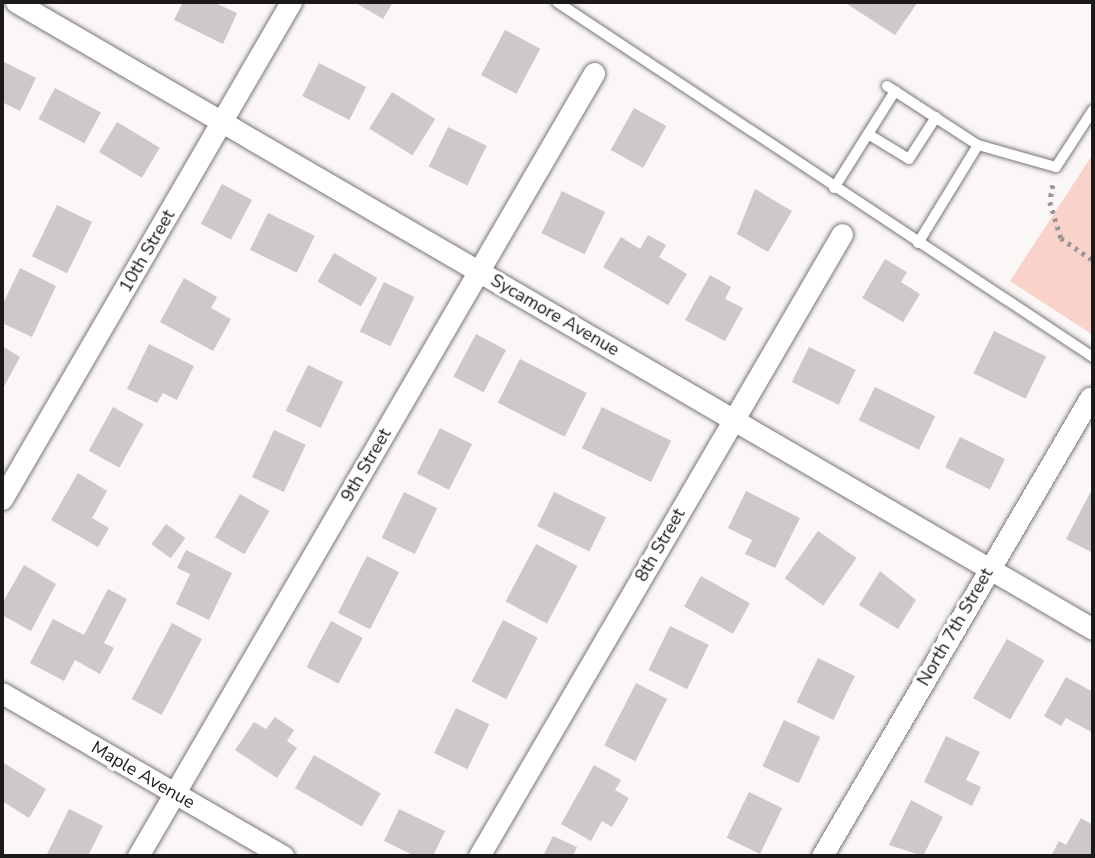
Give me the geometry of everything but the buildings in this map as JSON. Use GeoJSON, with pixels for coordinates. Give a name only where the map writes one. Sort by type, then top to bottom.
{"type":"FeatureCollection","features":[{"type":"Feature","properties":{"kind":"street","name":"Sycamore Avenue"},"geometry":{"type":"LineString","coordinates":[[16,2],[1093,629]]}},
{"type":"Feature","properties":{"kind":"street","name":"10th Street"},"geometry":{"type":"LineString","coordinates":[[2,499],[291,2]]}},
{"type":"Feature","properties":{"kind":"street","name":"9th Street"},"geometry":{"type":"LineString","coordinates":[[138,856],[594,73]]}},
{"type":"Feature","properties":{"kind":"street","name":"8th Street"},"geometry":{"type":"LineString","coordinates":[[479,856],[842,234]]}},
{"type":"Feature","properties":{"kind":"street","name":"North 7th Street"},"geometry":{"type":"LineString","coordinates":[[822,856],[1090,398]]}},
{"type":"Feature","properties":{"kind":"street","name":"Maple Avenue"},"geometry":{"type":"LineString","coordinates":[[2,693],[284,856]]}},
{"type":"Feature","properties":{"kind":"lane"},"geometry":{"type":"LineString","coordinates":[[557,2],[1093,357]]}},
{"type":"Feature","properties":{"kind":"lane"},"geometry":{"type":"LineString","coordinates":[[834,187],[868,134],[891,88],[978,145],[1056,167],[1093,110]]}},
{"type":"Feature","properties":{"kind":"lane"},"geometry":{"type":"LineString","coordinates":[[868,134],[909,159],[936,117]]}},
{"type":"Feature","properties":{"kind":"lane"},"geometry":{"type":"LineString","coordinates":[[918,243],[978,145]]}},
{"type":"Feature","properties":{"kind":"path"},"geometry":{"type":"LineString","coordinates":[[1056,167],[1050,202],[1061,238],[1093,260]]}},
{"type":"Feature","properties":{"kind":"shaded area"},"geometry":{"type":"Polygon","coordinates":[[[1093,154],[1093,335],[1010,281],[1093,154]]]}}]}
